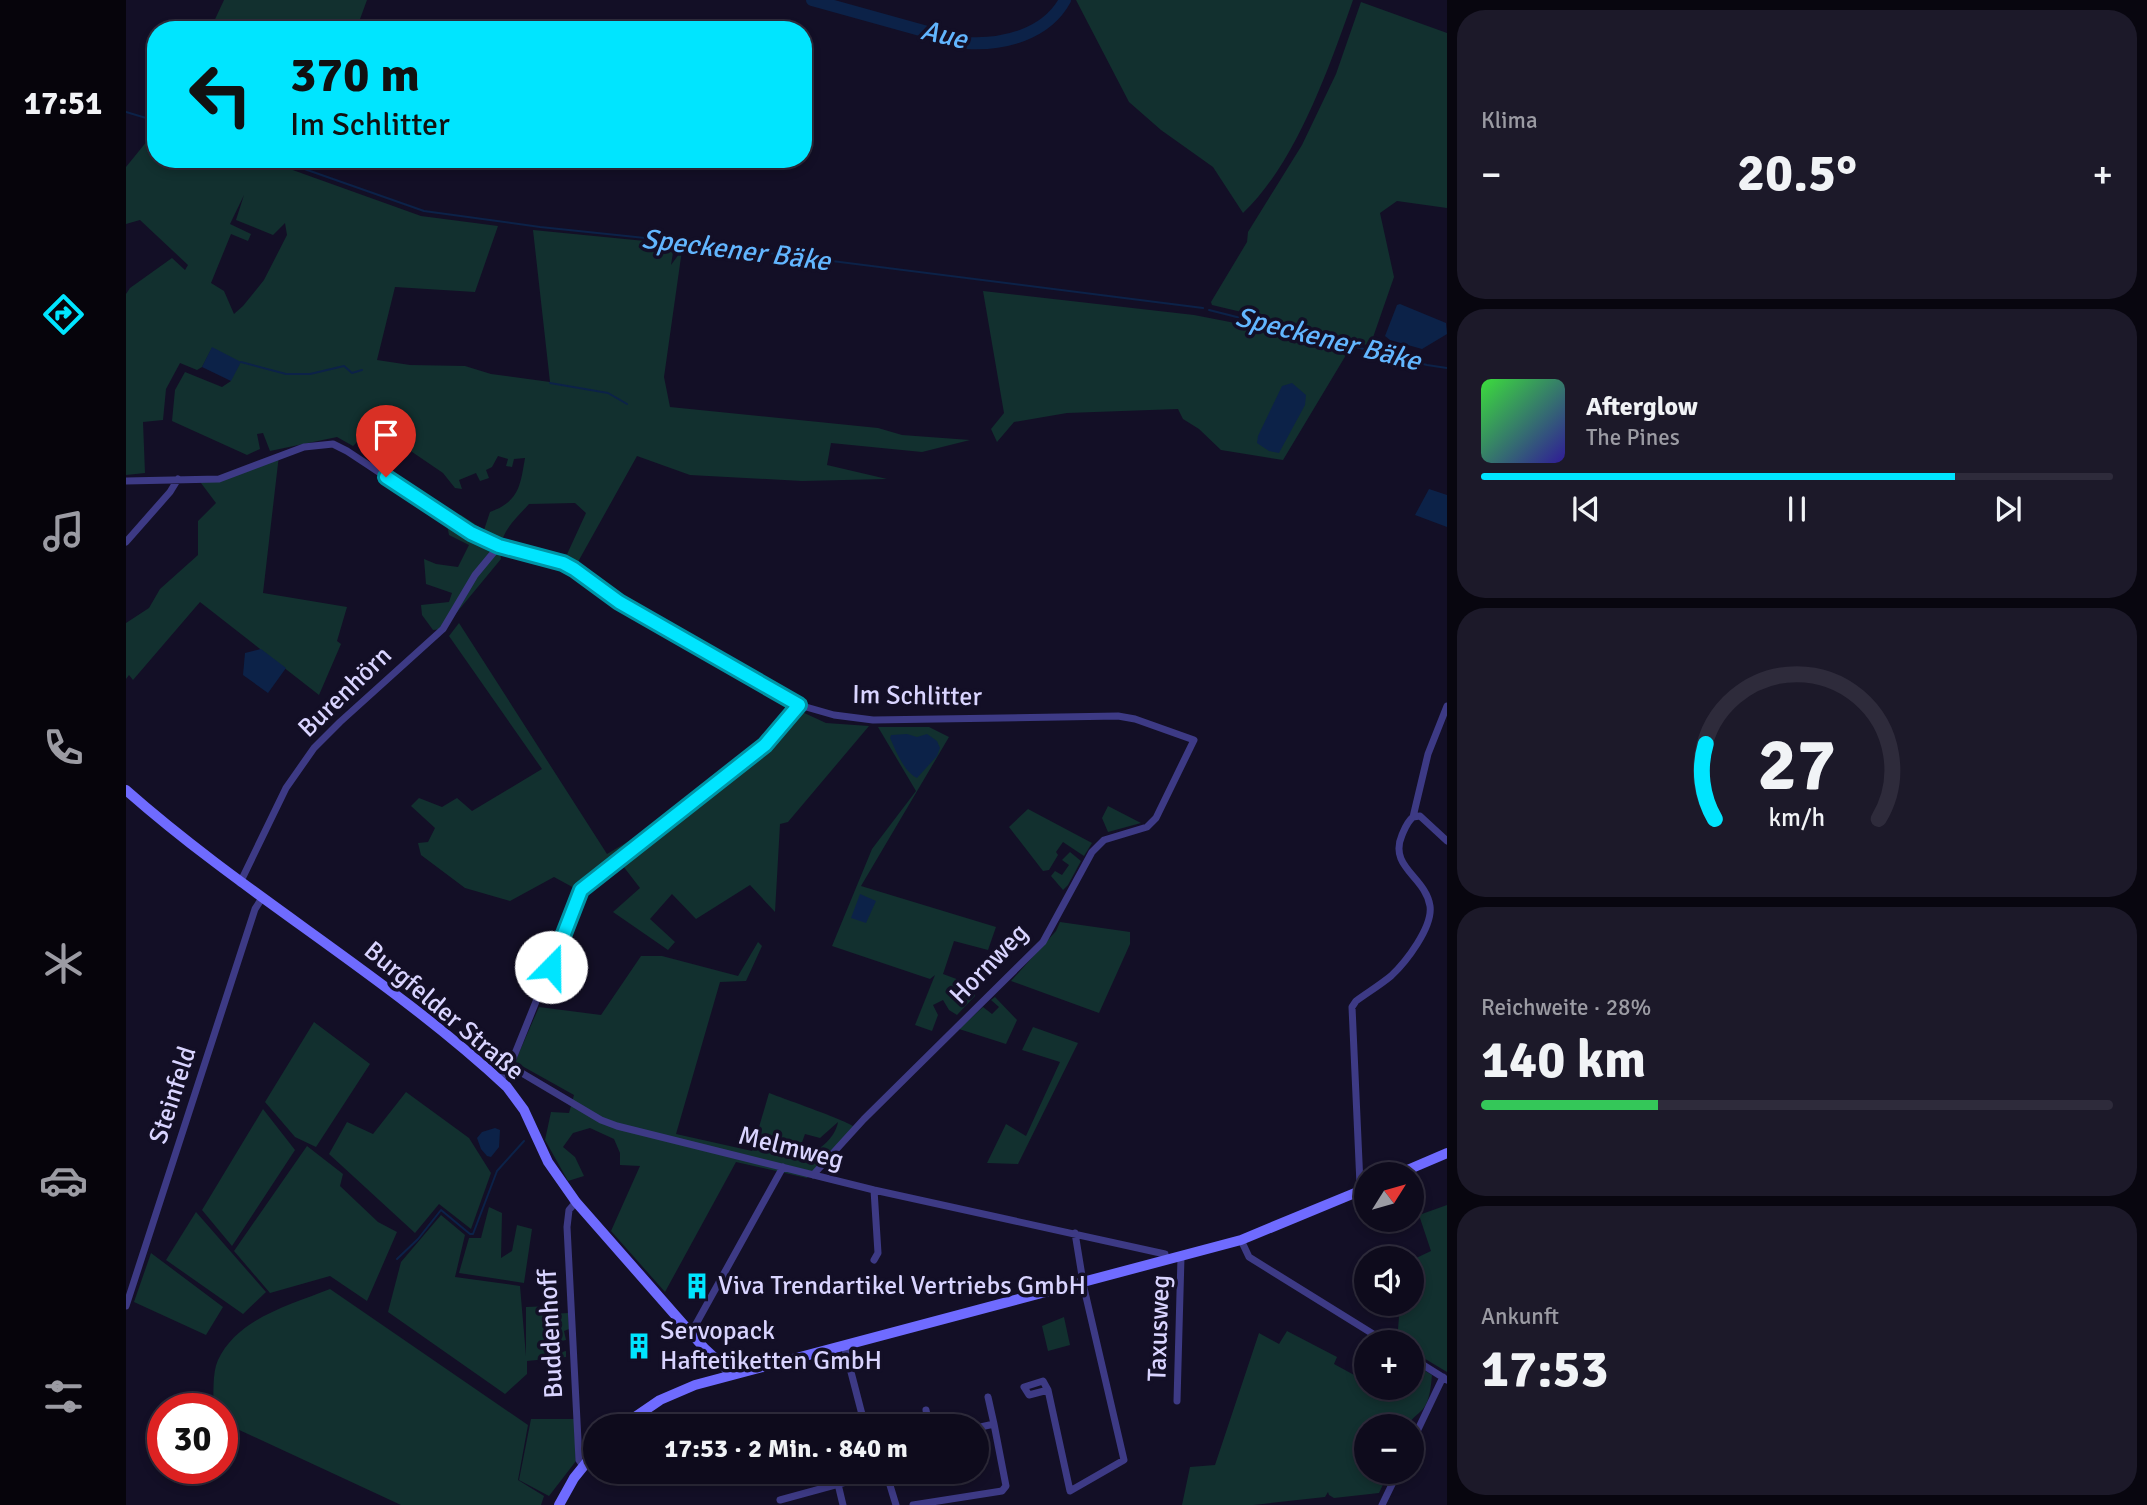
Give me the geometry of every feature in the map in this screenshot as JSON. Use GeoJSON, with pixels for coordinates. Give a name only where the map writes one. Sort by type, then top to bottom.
{"type":"FeatureCollection","features":[{"type":"Feature","properties":{"kind":"main road","name":"Burgfelder Straße"},"geometry":{"type":"LineString","coordinates":[[126,790],[240,883],[368,972],[500,1080],[519,1102],[548,1162],[576,1202],[691,1333],[732,1374]]}},
{"type":"Feature","properties":{"kind":"main road"},"geometry":{"type":"LineString","coordinates":[[1424,1163],[1447,1153]]}},
{"type":"Feature","properties":{"kind":"main road"},"geometry":{"type":"LineString","coordinates":[[640,1414],[660,1401],[718,1378],[1241,1240],[1354,1194]]}},
{"type":"Feature","properties":{"kind":"main road","name":"Burgfelder Straße"},"geometry":{"type":"LineString","coordinates":[[707,1350],[718,1378]]}},
{"type":"Feature","properties":{"kind":"main road"},"geometry":{"type":"LineString","coordinates":[[559,1505],[583,1466]]}},
{"type":"Feature","properties":{"kind":"street","name":"Im Schlitter"},"geometry":{"type":"LineString","coordinates":[[126,481],[219,479],[287,452],[333,444],[471,533],[499,546],[563,563],[619,602],[799,705],[834,715],[873,720],[1118,716],[1135,719],[1194,740]]}},
{"type":"Feature","properties":{"kind":"street"},"geometry":{"type":"LineString","coordinates":[[126,542],[170,492],[178,479]]}},
{"type":"Feature","properties":{"kind":"street","name":"Burenhörn"},"geometry":{"type":"LineString","coordinates":[[240,883],[286,788],[314,748],[443,628],[475,575],[499,546]]}},
{"type":"Feature","properties":{"kind":"street"},"geometry":{"type":"LineString","coordinates":[[500,1080],[510,1066],[581,890],[765,745],[799,705]]}},
{"type":"Feature","properties":{"kind":"street"},"geometry":{"type":"LineString","coordinates":[[1413,817],[1427,754],[1447,706]]}},
{"type":"Feature","properties":{"kind":"street","name":"Hornweg"},"geometry":{"type":"LineString","coordinates":[[813,1175],[864,1119],[1043,942],[1092,852],[1104,840],[1147,827],[1156,818],[1194,740]]}},
{"type":"Feature","properties":{"kind":"street"},"geometry":{"type":"LineString","coordinates":[[1359,1162],[1352,1007],[1356,1001],[1391,976],[1405,960],[1429,919],[1430,907],[1427,898],[1399,857],[1397,846],[1408,821],[1420,816],[1447,841]]}},
{"type":"Feature","properties":{"kind":"street","name":"Steinfeld"},"geometry":{"type":"LineString","coordinates":[[126,1306],[255,909],[262,898]]}},
{"type":"Feature","properties":{"kind":"street","name":"Melmweg"},"geometry":{"type":"LineString","coordinates":[[510,1066],[601,1120],[617,1126],[874,1190],[1165,1254]]}},
{"type":"Feature","properties":{"kind":"street"},"geometry":{"type":"LineString","coordinates":[[691,1333],[783,1167]]}},
{"type":"Feature","properties":{"kind":"street"},"geometry":{"type":"LineString","coordinates":[[874,1190],[878,1253],[874,1260]]}},
{"type":"Feature","properties":{"kind":"street","name":"Buddenhoff"},"geometry":{"type":"LineString","coordinates":[[576,1202],[569,1210],[567,1227],[579,1460],[583,1466]]}},
{"type":"Feature","properties":{"kind":"street"},"geometry":{"type":"LineString","coordinates":[[1048,1390],[1070,1491],[1124,1460],[1075,1233]]}},
{"type":"Feature","properties":{"kind":"street"},"geometry":{"type":"LineString","coordinates":[[1241,1240],[1249,1257],[1367,1330]]}},
{"type":"Feature","properties":{"kind":"street","name":"Taxusweg"},"geometry":{"type":"LineString","coordinates":[[1177,1401],[1181,1257]]}},
{"type":"Feature","properties":{"kind":"street"},"geometry":{"type":"LineString","coordinates":[[844,1345],[861,1414]]}},
{"type":"Feature","properties":{"kind":"street"},"geometry":{"type":"LineString","coordinates":[[1424,1365],[1445,1378],[1424,1419]]}},
{"type":"Feature","properties":{"kind":"street"},"geometry":{"type":"LineString","coordinates":[[913,1505],[1002,1490],[1006,1486],[988,1397]]}},
{"type":"Feature","properties":{"kind":"street"},"geometry":{"type":"LineString","coordinates":[[926,1410],[927,1414]]}},
{"type":"Feature","properties":{"kind":"street"},"geometry":{"type":"LineString","coordinates":[[989,1425],[994,1424]]}},
{"type":"Feature","properties":{"kind":"street"},"geometry":{"type":"LineString","coordinates":[[780,1500],[838,1484],[843,1505]]}},
{"type":"Feature","properties":{"kind":"street"},"geometry":{"type":"LineString","coordinates":[[889,1484],[896,1505]]}},
{"type":"Feature","properties":{"kind":"street"},"geometry":{"type":"LineString","coordinates":[[1382,1505],[1392,1484]]}},
{"type":"Feature","properties":{"kind":"green space"},"geometry":{"type":"Polygon","coordinates":[[[224,0],[367,0],[359,21],[214,21],[224,0]]]}},
{"type":"Feature","properties":{"kind":"green space"},"geometry":{"type":"Polygon","coordinates":[[[1076,0],[1353,0],[1322,84],[1295,142],[1262,192],[1243,213],[1213,167],[1161,130],[1129,102],[1076,0]]]}},
{"type":"Feature","properties":{"kind":"green space"},"geometry":{"type":"Polygon","coordinates":[[[1361,2],[1447,33],[1447,208],[1397,201],[1380,213],[1394,277],[1370,346],[1212,305],[1211,302],[1247,242],[1248,232],[1302,145],[1336,74],[1361,2]]]}},
{"type":"Feature","properties":{"kind":"green space"},"geometry":{"type":"Polygon","coordinates":[[[147,141],[147,168],[287,168],[421,216],[498,226],[475,292],[395,287],[377,360],[410,365],[465,366],[491,374],[550,382],[533,230],[674,246],[671,265],[682,250],[664,377],[670,407],[878,428],[902,435],[970,440],[922,452],[831,443],[827,465],[887,479],[802,481],[690,475],[637,456],[574,569],[563,563],[586,513],[575,503],[529,504],[504,535],[500,550],[501,559],[443,629],[433,630],[422,615],[421,605],[449,602],[452,593],[426,584],[424,559],[436,564],[458,567],[469,545],[449,535],[445,515],[461,515],[484,530],[490,512],[507,503],[517,492],[525,458],[514,459],[512,467],[506,466],[508,459],[498,456],[492,467],[486,470],[489,478],[480,481],[476,473],[459,480],[462,489],[455,488],[443,473],[374,426],[353,446],[337,437],[270,451],[263,433],[257,434],[260,449],[247,455],[172,421],[175,390],[185,372],[222,387],[231,381],[212,348],[202,367],[197,370],[180,363],[166,389],[163,420],[143,422],[145,473],[126,475],[126,294],[130,288],[172,258],[185,270],[188,265],[140,220],[126,224],[126,167],[147,141]],[[244,195],[230,224],[251,234],[248,241],[231,234],[211,283],[224,291],[234,314],[264,280],[287,235],[285,223],[273,235],[236,220],[244,195]]]}},
{"type":"Feature","properties":{"kind":"green space"},"geometry":{"type":"Polygon","coordinates":[[[983,291],[1194,315],[1230,322],[1346,355],[1283,460],[1221,450],[1199,429],[1183,419],[1178,409],[1067,413],[1014,422],[997,442],[991,429],[1004,413],[983,291]]]}},
{"type":"Feature","properties":{"kind":"green space"},"geometry":{"type":"Polygon","coordinates":[[[279,455],[263,593],[347,607],[337,641],[341,644],[319,695],[200,602],[133,680],[129,675],[126,679],[126,623],[149,608],[160,589],[198,555],[198,521],[216,503],[200,479],[219,479],[279,455]]]}},
{"type":"Feature","properties":{"kind":"green space"},"geometry":{"type":"Polygon","coordinates":[[[459,623],[607,854],[644,832],[647,838],[581,890],[578,897],[573,895],[576,889],[554,877],[510,901],[465,888],[421,855],[418,843],[428,842],[435,828],[411,806],[419,798],[442,807],[457,798],[472,811],[542,769],[449,636],[459,623]]]}},
{"type":"Feature","properties":{"kind":"green space"},"geometry":{"type":"Polygon","coordinates":[[[800,711],[826,723],[869,726],[788,822],[780,824],[775,912],[750,885],[696,919],[672,894],[650,919],[675,942],[668,950],[613,912],[640,888],[623,866],[765,751],[800,711]]]}},
{"type":"Feature","properties":{"kind":"green space"},"geometry":{"type":"Polygon","coordinates":[[[878,727],[929,727],[949,737],[861,886],[996,927],[988,950],[954,941],[943,974],[970,984],[975,996],[957,1015],[949,1010],[943,1000],[933,1005],[938,1015],[932,1031],[915,1025],[935,975],[930,979],[832,946],[872,849],[916,791],[878,727]]]}},
{"type":"Feature","properties":{"kind":"green space"},"geometry":{"type":"Polygon","coordinates":[[[1108,806],[1141,823],[1108,832],[1102,818],[1108,806]]]}},
{"type":"Feature","properties":{"kind":"green space"},"geometry":{"type":"Polygon","coordinates":[[[1028,809],[1092,843],[1084,856],[1063,842],[1049,870],[1043,871],[1009,827],[1028,809]]]}},
{"type":"Feature","properties":{"kind":"green space"},"geometry":{"type":"Polygon","coordinates":[[[1070,852],[1081,861],[1063,890],[1051,876],[1055,871],[1062,875],[1069,865],[1062,860],[1070,852]]]}},
{"type":"Feature","properties":{"kind":"green space"},"geometry":{"type":"Polygon","coordinates":[[[1060,922],[1130,932],[1130,944],[1099,1013],[1011,981],[1056,931],[1060,922]]]}},
{"type":"Feature","properties":{"kind":"green space"},"geometry":{"type":"Polygon","coordinates":[[[758,942],[762,946],[746,981],[720,982],[676,1134],[752,1151],[769,1093],[856,1128],[807,1178],[736,1162],[665,1292],[611,1231],[640,1166],[620,1165],[620,1153],[614,1139],[590,1128],[573,1133],[563,1147],[575,1157],[584,1176],[568,1181],[545,1140],[551,1112],[569,1113],[574,1095],[515,1062],[539,1007],[601,1015],[641,956],[662,956],[738,976],[758,942]],[[838,1122],[820,1138],[805,1134],[800,1148],[779,1142],[776,1154],[792,1159],[794,1153],[807,1157],[827,1142],[838,1122]]]}},
{"type":"Feature","properties":{"kind":"green space"},"geometry":{"type":"Polygon","coordinates":[[[995,997],[1017,1020],[1006,1044],[959,1029],[983,1007],[992,1014],[999,1007],[991,1000],[995,997]]]}},
{"type":"Feature","properties":{"kind":"green space"},"geometry":{"type":"Polygon","coordinates":[[[314,1022],[370,1064],[316,1147],[295,1137],[265,1102],[314,1022]]]}},
{"type":"Feature","properties":{"kind":"green space"},"geometry":{"type":"Polygon","coordinates":[[[1033,1027],[1078,1043],[1018,1164],[987,1163],[1006,1124],[1026,1136],[1060,1062],[1022,1050],[1033,1027]]]}},
{"type":"Feature","properties":{"kind":"green space"},"geometry":{"type":"Polygon","coordinates":[[[406,1092],[469,1138],[491,1173],[471,1229],[439,1204],[415,1233],[329,1154],[347,1122],[373,1134],[406,1092]]]}},
{"type":"Feature","properties":{"kind":"green space"},"geometry":{"type":"Polygon","coordinates":[[[263,1109],[295,1150],[232,1246],[202,1210],[263,1109]]]}},
{"type":"Feature","properties":{"kind":"green space"},"geometry":{"type":"Polygon","coordinates":[[[307,1146],[343,1174],[340,1186],[378,1222],[397,1232],[367,1301],[330,1276],[270,1293],[234,1251],[307,1146]]]}},
{"type":"Feature","properties":{"kind":"green space"},"geometry":{"type":"Polygon","coordinates":[[[1447,1205],[1447,1372],[1424,1358],[1424,1330],[1398,1330],[1399,1316],[1424,1316],[1424,1254],[1431,1251],[1424,1230],[1424,1213],[1447,1205]]]}},
{"type":"Feature","properties":{"kind":"green space"},"geometry":{"type":"Polygon","coordinates":[[[489,1207],[502,1213],[501,1258],[512,1251],[517,1225],[532,1229],[524,1283],[459,1273],[469,1238],[481,1238],[489,1207]]]}},
{"type":"Feature","properties":{"kind":"green space"},"geometry":{"type":"Polygon","coordinates":[[[196,1212],[266,1292],[243,1314],[166,1260],[196,1212]]]}},
{"type":"Feature","properties":{"kind":"green space"},"geometry":{"type":"Polygon","coordinates":[[[441,1215],[465,1235],[455,1277],[520,1286],[526,1356],[526,1307],[553,1306],[552,1309],[543,1310],[544,1328],[553,1327],[552,1314],[568,1313],[569,1329],[564,1331],[566,1340],[561,1341],[560,1333],[553,1334],[553,1340],[544,1341],[546,1356],[566,1351],[566,1357],[527,1361],[527,1374],[505,1394],[388,1312],[401,1262],[441,1215]]]}},
{"type":"Feature","properties":{"kind":"green space"},"geometry":{"type":"Polygon","coordinates":[[[151,1253],[223,1307],[206,1335],[134,1302],[151,1253]]]}},
{"type":"Feature","properties":{"kind":"green space"},"geometry":{"type":"Polygon","coordinates":[[[330,1289],[528,1425],[518,1480],[544,1496],[541,1505],[401,1505],[238,1429],[238,1393],[214,1393],[216,1365],[238,1333],[282,1307],[330,1289]]]}},
{"type":"Feature","properties":{"kind":"green space"},"geometry":{"type":"Polygon","coordinates":[[[1064,1317],[1070,1345],[1048,1351],[1042,1326],[1064,1317]]]}},
{"type":"Feature","properties":{"kind":"green space"},"geometry":{"type":"Polygon","coordinates":[[[1287,1331],[1337,1357],[1334,1364],[1354,1375],[1354,1400],[1424,1400],[1424,1370],[1432,1375],[1427,1402],[1418,1414],[1354,1414],[1354,1484],[1383,1484],[1379,1493],[1334,1498],[1328,1492],[1325,1497],[1253,1505],[1182,1505],[1190,1467],[1215,1465],[1259,1333],[1279,1344],[1287,1331]]]}},
{"type":"Feature","properties":{"kind":"green space"},"geometry":{"type":"Polygon","coordinates":[[[531,1419],[574,1419],[576,1461],[549,1496],[519,1480],[531,1419]]]}},
{"type":"Feature","properties":{"kind":"water"},"geometry":{"type":"Polygon","coordinates":[[[1397,305],[1446,323],[1447,334],[1422,349],[1390,340],[1385,336],[1397,305]]]}},
{"type":"Feature","properties":{"kind":"water"},"geometry":{"type":"Polygon","coordinates":[[[212,347],[241,362],[231,381],[202,367],[212,347]]]}},
{"type":"Feature","properties":{"kind":"water"},"geometry":{"type":"Polygon","coordinates":[[[1292,383],[1306,395],[1305,405],[1279,453],[1269,451],[1257,443],[1258,436],[1282,386],[1292,383]]]}},
{"type":"Feature","properties":{"kind":"water"},"geometry":{"type":"Polygon","coordinates":[[[1429,489],[1447,495],[1447,527],[1415,515],[1429,489]]]}},
{"type":"Feature","properties":{"kind":"water"},"geometry":{"type":"Polygon","coordinates":[[[261,649],[286,668],[268,693],[243,675],[245,653],[261,649]]]}},
{"type":"Feature","properties":{"kind":"water"},"geometry":{"type":"Polygon","coordinates":[[[907,734],[917,737],[927,734],[937,741],[940,748],[937,756],[917,778],[904,766],[890,738],[891,735],[907,734]]]}},
{"type":"Feature","properties":{"kind":"water"},"geometry":{"type":"Polygon","coordinates":[[[860,894],[876,901],[866,923],[851,918],[860,894]]]}},
{"type":"Feature","properties":{"kind":"water"},"geometry":{"type":"Polygon","coordinates":[[[495,1128],[500,1130],[499,1147],[491,1157],[481,1149],[477,1138],[482,1132],[495,1128]]]}},
{"type":"Feature","properties":{"kind":"waterway","name":"Aue"},"geometry":{"type":"LineString","coordinates":[[812,0],[967,43],[1009,40],[1035,30],[1047,22],[1065,0]]}},
{"type":"Feature","properties":{"kind":"waterway","name":"Speckener Bäke"},"geometry":{"type":"LineString","coordinates":[[126,112],[147,118]]}},
{"type":"Feature","properties":{"kind":"waterway","name":"Speckener Bäke"},"geometry":{"type":"LineString","coordinates":[[302,168],[424,211],[1203,308]]}},
{"type":"Feature","properties":{"kind":"waterway","name":"Speckener Bäke"},"geometry":{"type":"LineString","coordinates":[[1209,310],[1447,368]]}},
{"type":"Feature","properties":{"kind":"waterway"},"geometry":{"type":"LineString","coordinates":[[241,362],[286,374],[310,374],[344,366],[352,373],[362,370]]}},
{"type":"Feature","properties":{"kind":"waterway"},"geometry":{"type":"LineString","coordinates":[[550,383],[608,393],[627,404]]}},
{"type":"Feature","properties":{"kind":"waterway"},"geometry":{"type":"LineString","coordinates":[[397,1259],[418,1239],[441,1210],[473,1234],[497,1171],[524,1141]]}},
{"type":"Feature","properties":{"kind":"place","name":"Viva Trendartikel Vertriebs GmbH"},"geometry":{"type":"Point","coordinates":[697,1286]}},
{"type":"Feature","properties":{"kind":"place","name":"Servopack Haftetiketten GmbH"},"geometry":{"type":"Point","coordinates":[639,1346]}},
{"type":"Feature","properties":{"kind":"route"},"geometry":{"type":"LineString","coordinates":[[386,477],[471,533],[499,546],[563,563],[574,569],[619,602],[799,705],[765,745],[581,890],[551,967]]}}]}
